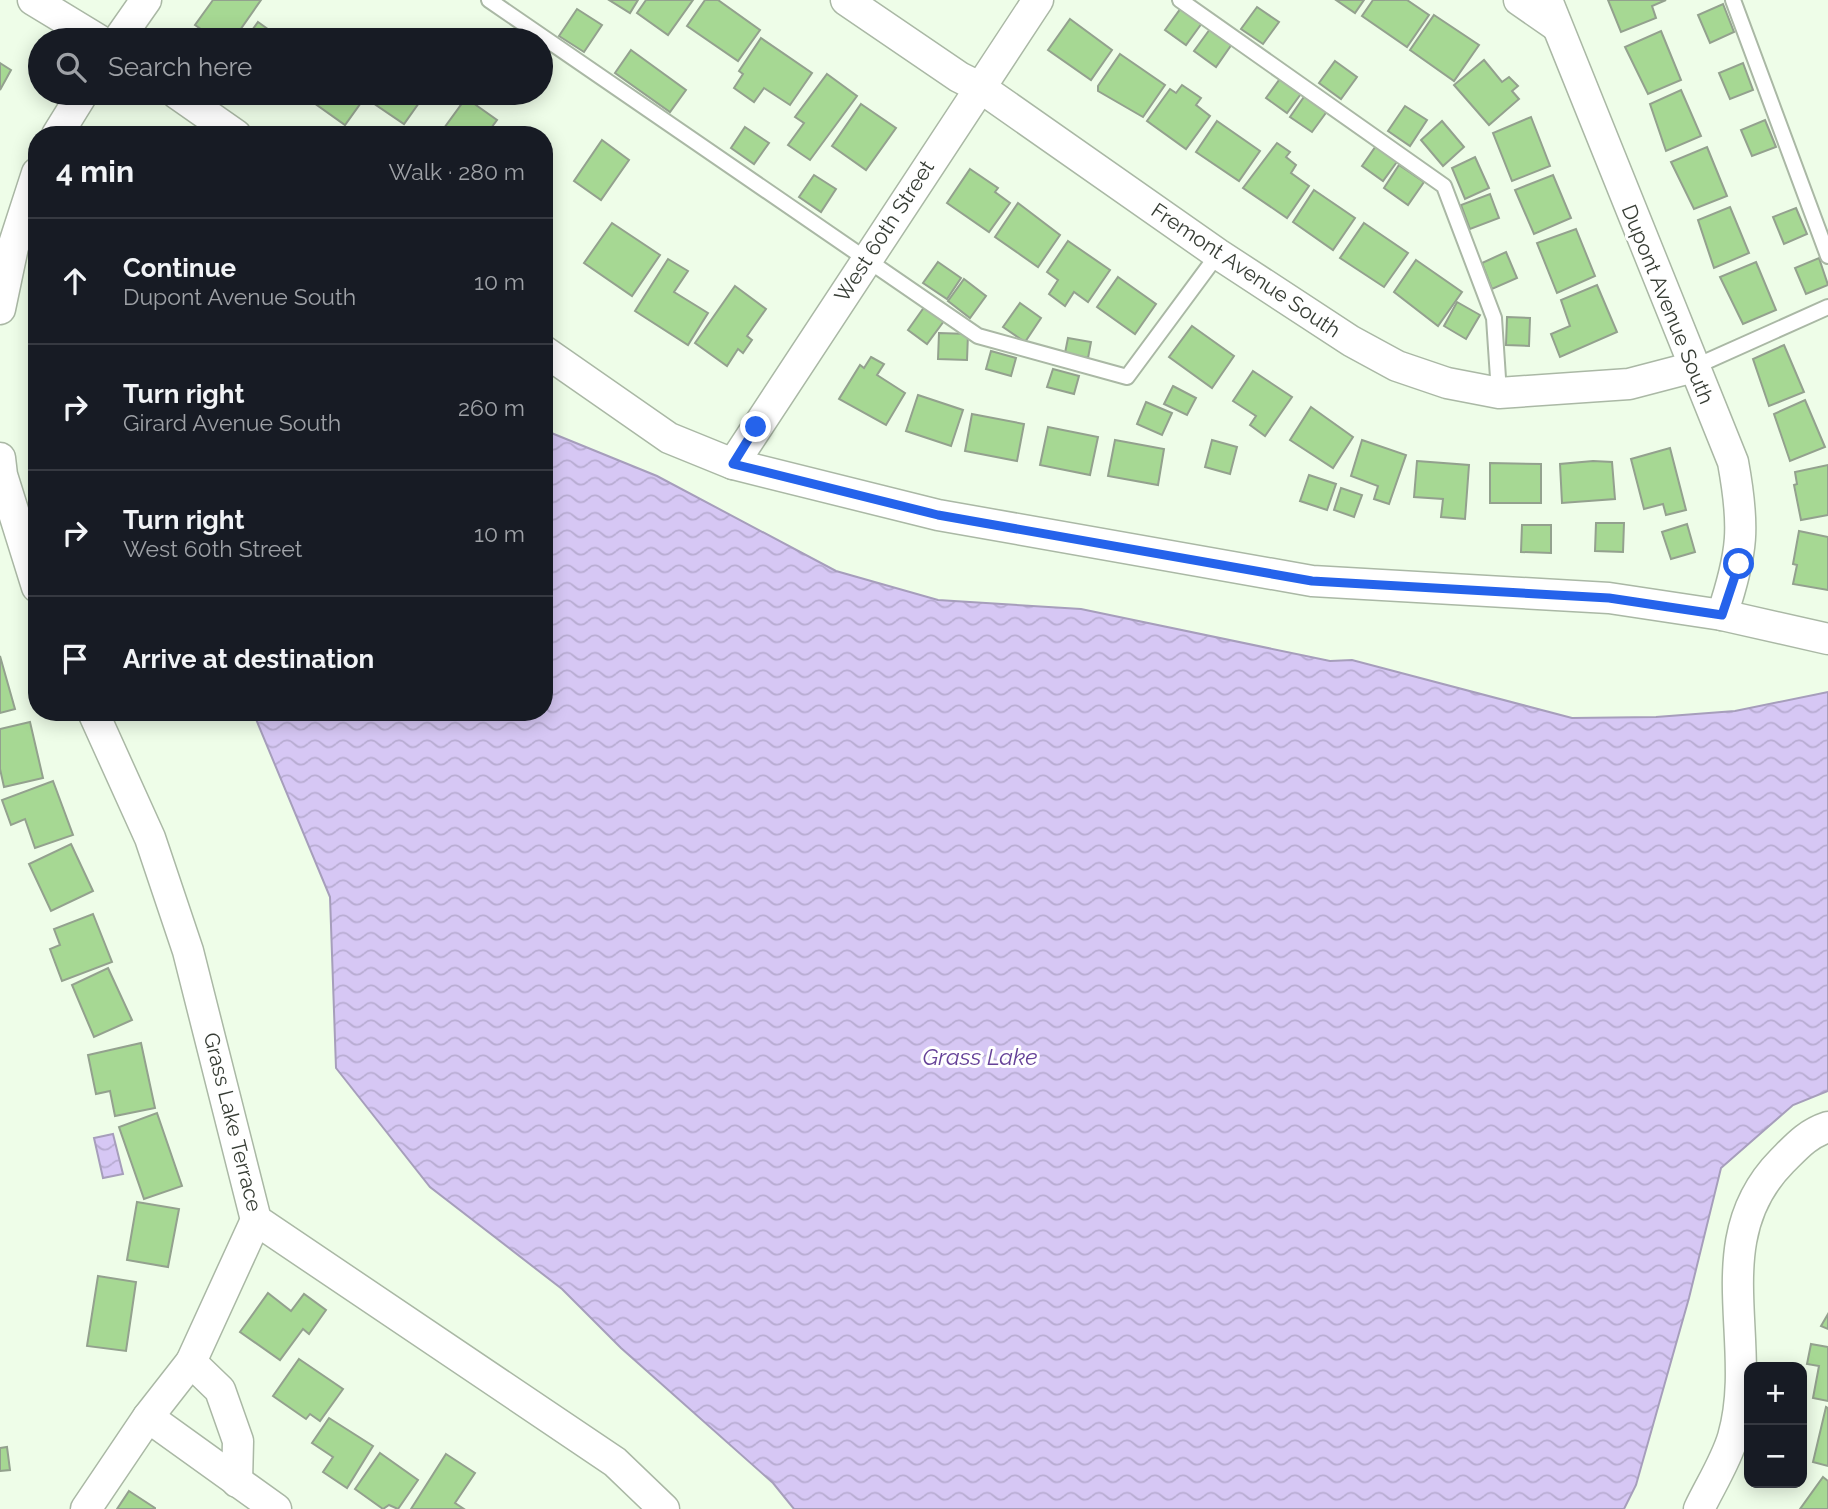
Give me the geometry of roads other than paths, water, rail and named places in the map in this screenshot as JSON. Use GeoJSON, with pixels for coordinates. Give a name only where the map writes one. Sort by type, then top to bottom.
{"type":"FeatureCollection","features":[{"type":"Feature","properties":{"kind":"street"},"geometry":{"type":"LineString","coordinates":[[33,0],[79,28]]}},
{"type":"Feature","properties":{"kind":"street"},"geometry":{"type":"LineString","coordinates":[[126,28],[146,0]]}},
{"type":"Feature","properties":{"kind":"street","name":"Fremont Avenue South"},"geometry":{"type":"LineString","coordinates":[[846,0],[959,77],[981,88],[1218,254],[1351,341],[1398,366],[1447,383],[1499,393],[1629,384],[1694,367]]}},
{"type":"Feature","properties":{"kind":"street","name":"West 60th Street"},"geometry":{"type":"LineString","coordinates":[[733,464],[962,111],[981,88],[991,68],[1038,0]]}},
{"type":"Feature","properties":{"kind":"street"},"geometry":{"type":"LineString","coordinates":[[1519,0],[1551,12]]}},
{"type":"Feature","properties":{"kind":"street","name":"Dupont Avenue South"},"geometry":{"type":"LineString","coordinates":[[1551,12],[1733,462],[1742,513],[1739,564],[1722,615]]}},
{"type":"Feature","properties":{"kind":"street"},"geometry":{"type":"LineString","coordinates":[[63,126],[76,105]]}},
{"type":"Feature","properties":{"kind":"street"},"geometry":{"type":"LineString","coordinates":[[193,105],[223,126]]}},
{"type":"Feature","properties":{"kind":"street"},"geometry":{"type":"LineString","coordinates":[[0,309],[13,247],[28,201]]}},
{"type":"Feature","properties":{"kind":"street"},"geometry":{"type":"LineString","coordinates":[[553,357],[669,438],[733,464],[938,515],[1312,581],[1609,598],[1722,615],[1828,639]]}},
{"type":"Feature","properties":{"kind":"street"},"geometry":{"type":"LineString","coordinates":[[0,458],[2,475],[28,558]]}},
{"type":"Feature","properties":{"kind":"street","name":"Grass Lake Terrace"},"geometry":{"type":"LineString","coordinates":[[97,721],[150,838],[188,951],[256,1220],[614,1462],[664,1509]]}},
{"type":"Feature","properties":{"kind":"street"},"geometry":{"type":"LineString","coordinates":[[1699,1509],[1733,1437],[1742,1363],[1736,1286],[1741,1229],[1768,1175],[1810,1133],[1828,1127]]}},
{"type":"Feature","properties":{"kind":"street"},"geometry":{"type":"LineString","coordinates":[[86,1509],[148,1417],[191,1362],[256,1220]]}},
{"type":"Feature","properties":{"kind":"street"},"geometry":{"type":"LineString","coordinates":[[191,1362],[220,1390],[238,1441],[237,1482]]}},
{"type":"Feature","properties":{"kind":"street"},"geometry":{"type":"LineString","coordinates":[[148,1417],[276,1509]]}},
{"type":"Feature","properties":{"kind":"lane"},"geometry":{"type":"LineString","coordinates":[[489,0],[530,28]]}},
{"type":"Feature","properties":{"kind":"lane"},"geometry":{"type":"LineString","coordinates":[[1180,0],[1444,186],[1494,318],[1499,393]]}},
{"type":"Feature","properties":{"kind":"lane"},"geometry":{"type":"LineString","coordinates":[[1733,0],[1828,256]]}},
{"type":"Feature","properties":{"kind":"lane"},"geometry":{"type":"LineString","coordinates":[[553,44],[867,257],[978,336],[1128,377],[1218,254]]}},
{"type":"Feature","properties":{"kind":"lane"},"geometry":{"type":"LineString","coordinates":[[1694,367],[1828,307]]}},
{"type":"Feature","properties":{"kind":"water","name":"Grass Lake"},"geometry":{"type":"Polygon","coordinates":[[[553,434],[657,476],[836,571],[938,600],[1081,609],[1330,661],[1352,660],[1572,718],[1656,717],[1735,711],[1828,692],[1828,1091],[1793,1105],[1721,1168],[1689,1298],[1636,1485],[1624,1509],[794,1509],[773,1483],[621,1348],[562,1289],[430,1187],[336,1068],[330,897],[257,721],[553,721],[553,434]]]}},
{"type":"Feature","properties":{"kind":"water"},"geometry":{"type":"Polygon","coordinates":[[[113,1134],[123,1174],[103,1178],[94,1138],[113,1134]]]}}]}
